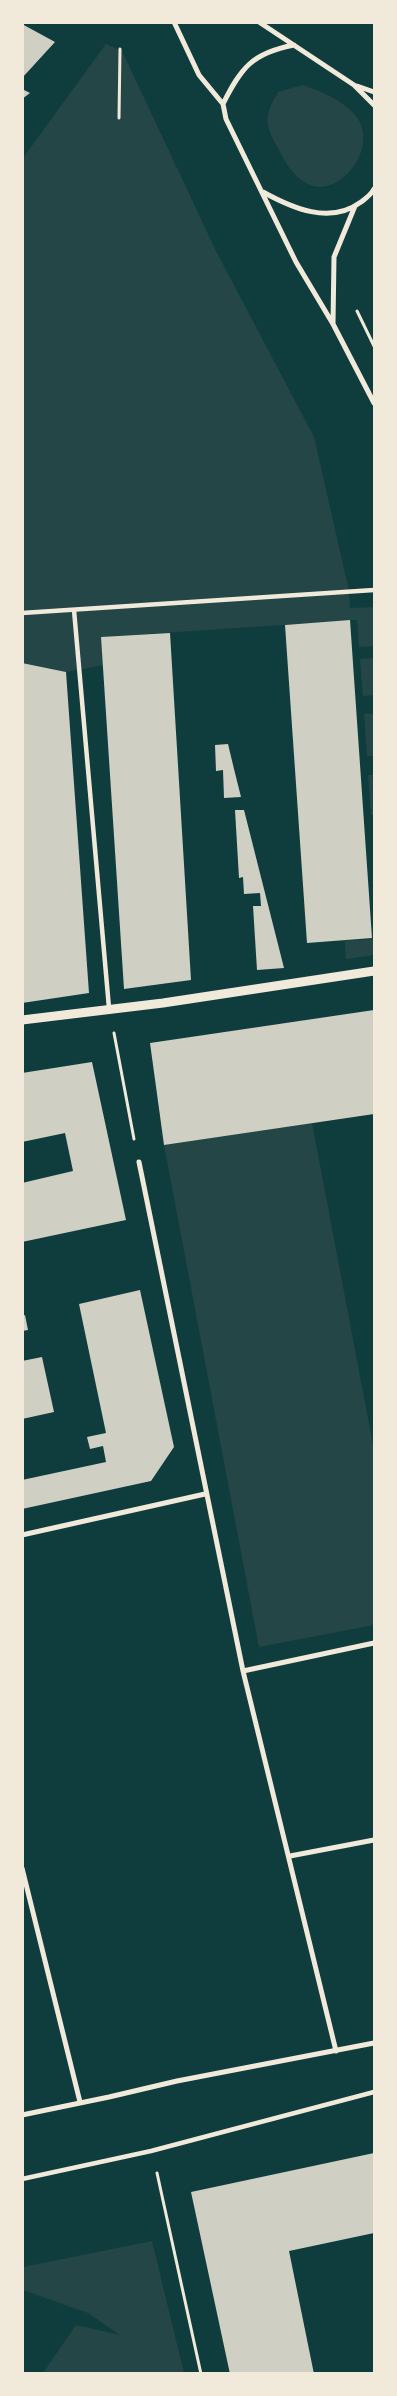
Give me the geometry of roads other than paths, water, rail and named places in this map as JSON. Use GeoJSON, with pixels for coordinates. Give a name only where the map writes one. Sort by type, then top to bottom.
{"type":"FeatureCollection","features":[{"type":"Feature","properties":{"kind":"street"},"geometry":{"type":"LineString","coordinates":[[174,22],[199,76],[222,104],[226,119],[296,262],[333,324],[374,403]]}},
{"type":"Feature","properties":{"kind":"street"},"geometry":{"type":"LineString","coordinates":[[259,22],[354,85],[374,105]]}},
{"type":"Feature","properties":{"kind":"street"},"geometry":{"type":"LineString","coordinates":[[222,104],[236,77],[248,63],[272,49],[294,45]]}},
{"type":"Feature","properties":{"kind":"street"},"geometry":{"type":"LineString","coordinates":[[354,85],[374,92]]}},
{"type":"Feature","properties":{"kind":"street"},"geometry":{"type":"LineString","coordinates":[[262,191],[287,206],[311,212],[332,214],[355,206],[374,191]]}},
{"type":"Feature","properties":{"kind":"street"},"geometry":{"type":"LineString","coordinates":[[333,324],[334,258],[355,206]]}},
{"type":"Feature","properties":{"kind":"street"},"geometry":{"type":"LineString","coordinates":[[22,613],[374,590]]}},
{"type":"Feature","properties":{"kind":"street"},"geometry":{"type":"LineString","coordinates":[[74,610],[109,1008]]}},
{"type":"Feature","properties":{"kind":"street"},"geometry":{"type":"LineString","coordinates":[[22,1020],[163,1002],[374,971]]}},
{"type":"Feature","properties":{"kind":"street"},"geometry":{"type":"LineString","coordinates":[[139,1162],[242,1671],[290,1856],[336,2051]]}},
{"type":"Feature","properties":{"kind":"street"},"geometry":{"type":"LineString","coordinates":[[22,1535],[205,1494]]}},
{"type":"Feature","properties":{"kind":"street"},"geometry":{"type":"LineString","coordinates":[[242,1671],[374,1643]]}},
{"type":"Feature","properties":{"kind":"street"},"geometry":{"type":"LineString","coordinates":[[290,1856],[374,1840]]}},
{"type":"Feature","properties":{"kind":"street"},"geometry":{"type":"LineString","coordinates":[[22,1868],[80,2102]]}},
{"type":"Feature","properties":{"kind":"street"},"geometry":{"type":"LineString","coordinates":[[22,2115],[177,2080],[374,2043]]}},
{"type":"Feature","properties":{"kind":"street"},"geometry":{"type":"LineString","coordinates":[[22,2179],[151,2151],[374,2092]]}}]}
